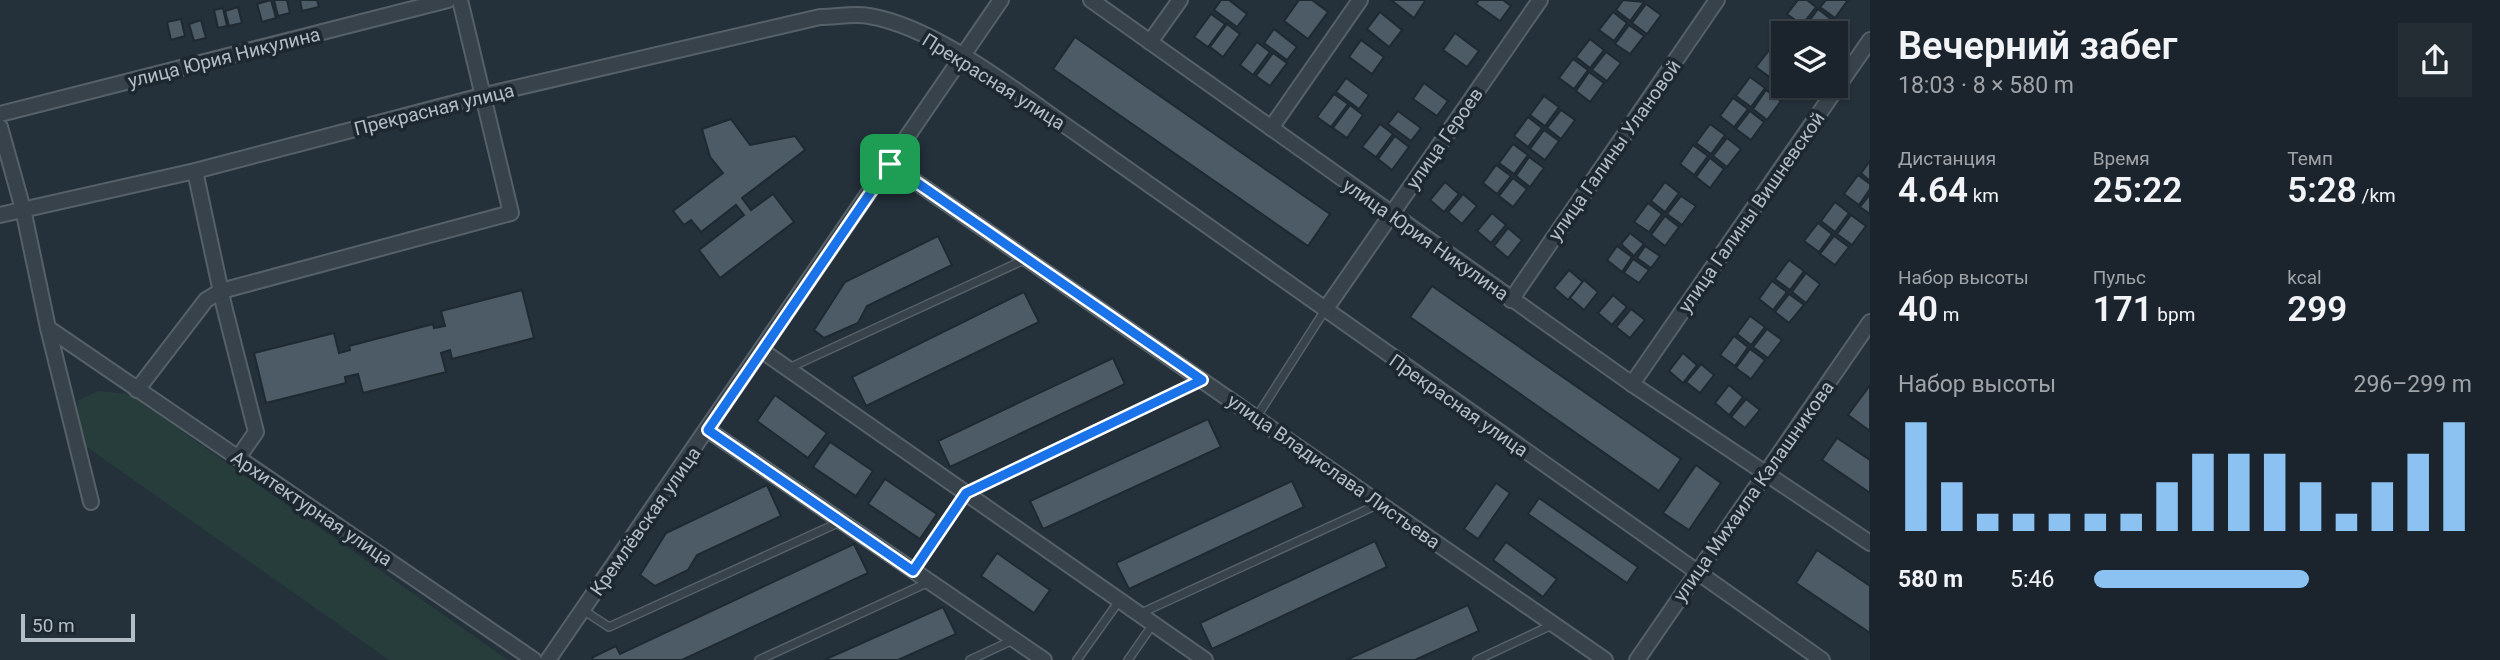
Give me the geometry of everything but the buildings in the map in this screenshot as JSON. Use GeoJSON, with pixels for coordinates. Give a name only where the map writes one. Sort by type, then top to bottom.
{"type":"FeatureCollection","features":[{"type":"Feature","properties":{"kind":"street","name":"улица Юрия Никулина"},"geometry":{"type":"LineString","coordinates":[[0,114],[449,0]]}},
{"type":"Feature","properties":{"kind":"street"},"geometry":{"type":"LineString","coordinates":[[137,390],[206,300],[221,291],[511,213],[485,95],[460,0]]}},
{"type":"Feature","properties":{"kind":"street","name":"Кремлёвская улица"},"geometry":{"type":"LineString","coordinates":[[548,660],[1002,0]]}},
{"type":"Feature","properties":{"kind":"street","name":"улица Юрия Никулина"},"geometry":{"type":"LineString","coordinates":[[1091,0],[1511,300],[1764,474],[1870,543]]}},
{"type":"Feature","properties":{"kind":"street"},"geometry":{"type":"LineString","coordinates":[[1150,43],[1180,0]]}},
{"type":"Feature","properties":{"kind":"street"},"geometry":{"type":"LineString","coordinates":[[1271,128],[1360,0]]}},
{"type":"Feature","properties":{"kind":"street","name":"улица Героев"},"geometry":{"type":"LineString","coordinates":[[1325,310],[1540,0]]}},
{"type":"Feature","properties":{"kind":"street","name":"улица Галины Улановой"},"geometry":{"type":"LineString","coordinates":[[1511,300],[1717,0]]}},
{"type":"Feature","properties":{"kind":"street","name":"Прекрасная улица"},"geometry":{"type":"LineString","coordinates":[[0,215],[195,171],[485,95],[820,17],[868,16],[917,32],[962,57],[1079,135],[1822,660]]}},
{"type":"Feature","properties":{"kind":"street","name":"улица Галины Вишневской"},"geometry":{"type":"LineString","coordinates":[[1632,384],[1870,40]]}},
{"type":"Feature","properties":{"kind":"street"},"geometry":{"type":"LineString","coordinates":[[0,127],[23,209],[48,328],[90,502]]}},
{"type":"Feature","properties":{"kind":"street","name":"улица Владислава Листьева"},"geometry":{"type":"LineString","coordinates":[[890,164],[1605,660]]}},
{"type":"Feature","properties":{"kind":"street"},"geometry":{"type":"LineString","coordinates":[[195,171],[256,432],[238,457]]}},
{"type":"Feature","properties":{"kind":"street","name":"улица Михаила Калашникова"},"geometry":{"type":"LineString","coordinates":[[1637,660],[1695,572],[1870,322]]}},
{"type":"Feature","properties":{"kind":"street","name":"Архитектурная улица"},"geometry":{"type":"LineString","coordinates":[[48,328],[534,660]]}},
{"type":"Feature","properties":{"kind":"street"},"geometry":{"type":"LineString","coordinates":[[761,350],[1205,660]]}},
{"type":"Feature","properties":{"kind":"street"},"geometry":{"type":"LineString","coordinates":[[708,430],[1044,660]]}},
{"type":"Feature","properties":{"kind":"lane"},"geometry":{"type":"LineString","coordinates":[[788,369],[1027,259]]}},
{"type":"Feature","properties":{"kind":"lane"},"geometry":{"type":"LineString","coordinates":[[1256,418],[1325,310]]}},
{"type":"Feature","properties":{"kind":"lane"},"geometry":{"type":"LineString","coordinates":[[913,571],[966,493],[1202,380]]}},
{"type":"Feature","properties":{"kind":"lane"},"geometry":{"type":"LineString","coordinates":[[1138,615],[1380,503]]}},
{"type":"Feature","properties":{"kind":"lane"},"geometry":{"type":"LineString","coordinates":[[583,610],[609,627],[841,521]]}},
{"type":"Feature","properties":{"kind":"lane"},"geometry":{"type":"LineString","coordinates":[[759,660],[930,582]]}},
{"type":"Feature","properties":{"kind":"lane"},"geometry":{"type":"LineString","coordinates":[[1077,660],[1119,601]]}},
{"type":"Feature","properties":{"kind":"lane"},"geometry":{"type":"LineString","coordinates":[[1128,660],[1153,624]]}},
{"type":"Feature","properties":{"kind":"lane"},"geometry":{"type":"LineString","coordinates":[[1477,660],[1555,624]]}},
{"type":"Feature","properties":{"kind":"lane"},"geometry":{"type":"LineString","coordinates":[[970,660],[1014,640]]}},
{"type":"Feature","properties":{"kind":"green space"},"geometry":{"type":"Polygon","coordinates":[[[99,391],[129,394],[508,660],[389,660],[74,438],[78,400],[99,391]]]}},
{"type":"Feature","properties":{"kind":"route"},"geometry":{"type":"LineString","coordinates":[[890,164],[1202,380],[966,493],[913,571],[708,430],[890,164]]}}]}
